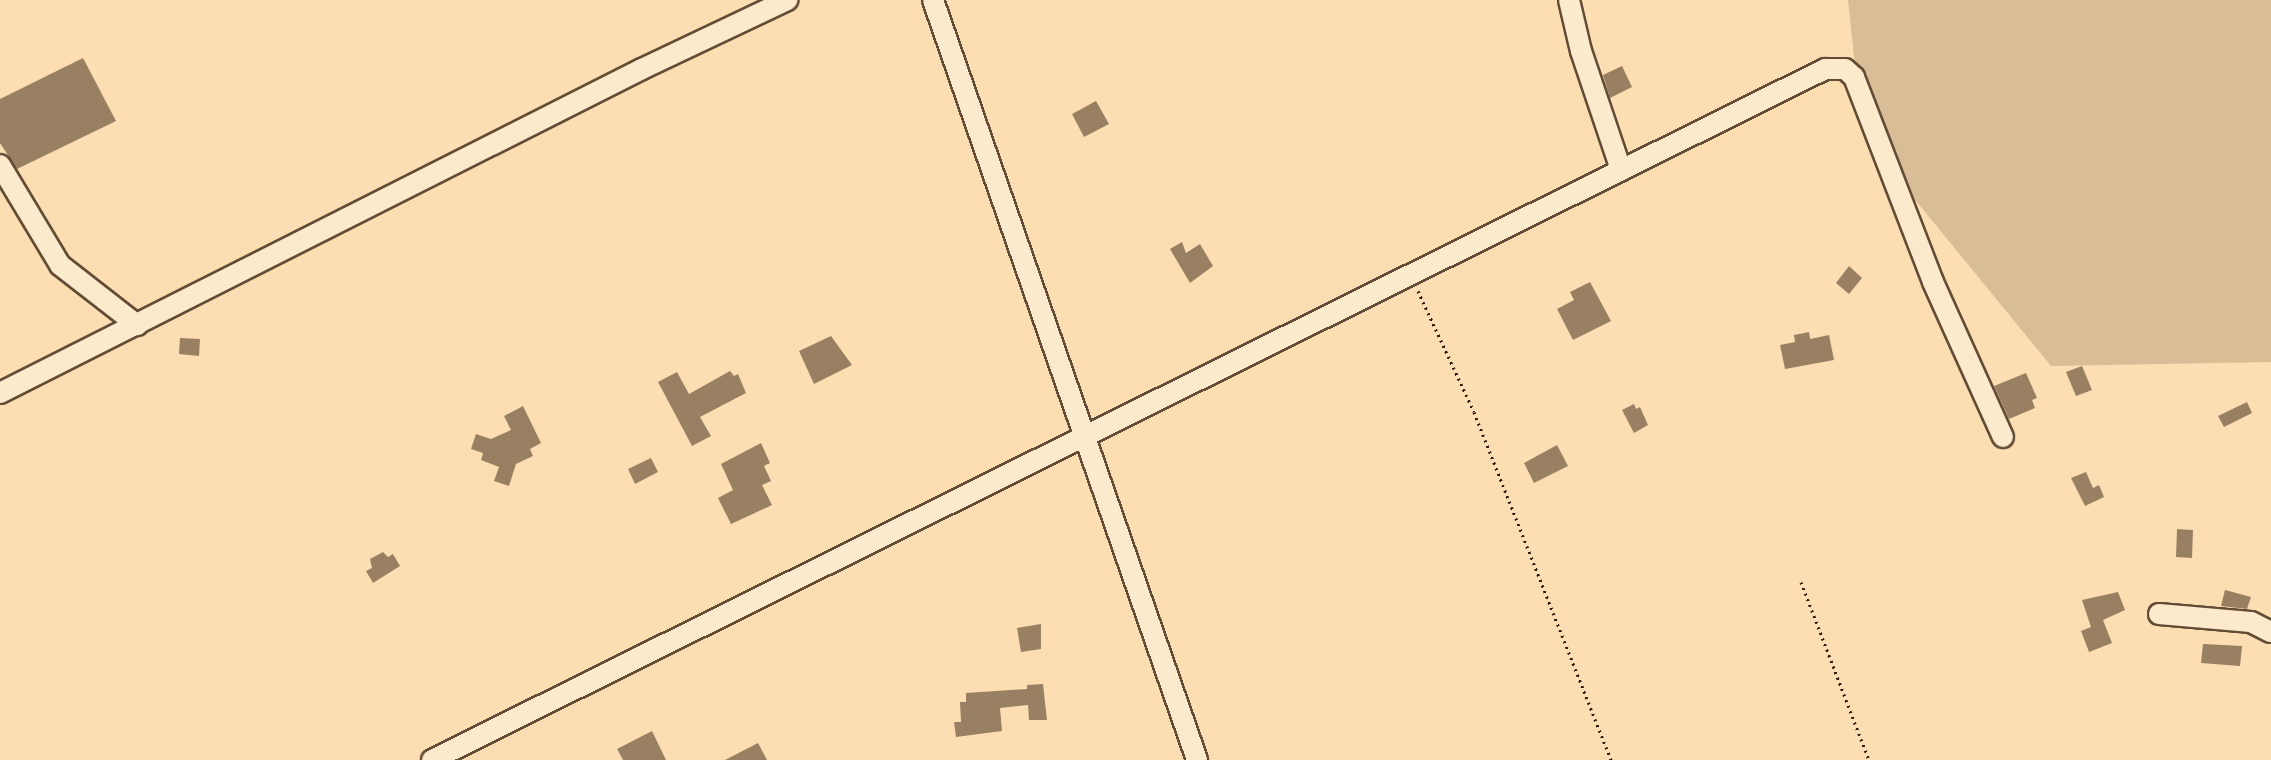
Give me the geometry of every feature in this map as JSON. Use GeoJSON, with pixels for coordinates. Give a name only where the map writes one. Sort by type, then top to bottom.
{"type":"FeatureCollection","features":[{"type":"Feature","properties":{"kind":"street"},"geometry":{"type":"LineString","coordinates":[[0,393],[628,76],[787,0]]}},
{"type":"Feature","properties":{"kind":"street"},"geometry":{"type":"LineString","coordinates":[[933,0],[1197,760]]}},
{"type":"Feature","properties":{"kind":"street"},"geometry":{"type":"LineString","coordinates":[[1569,0],[1581,51],[1621,170]]}},
{"type":"Feature","properties":{"kind":"street"},"geometry":{"type":"LineString","coordinates":[[432,760],[1825,69],[1845,69],[1854,77],[1933,282],[2003,437]]}},
{"type":"Feature","properties":{"kind":"street"},"geometry":{"type":"LineString","coordinates":[[0,165],[60,265],[137,325]]}},
{"type":"Feature","properties":{"kind":"street"},"geometry":{"type":"LineString","coordinates":[[2159,614],[2251,622],[2271,632]]}},
{"type":"Feature","properties":{"kind":"path"},"geometry":{"type":"LineString","coordinates":[[1406,275],[1436,324],[1474,412],[1611,760]]}},
{"type":"Feature","properties":{"kind":"path"},"geometry":{"type":"LineString","coordinates":[[1801,582],[1869,760]]}},
{"type":"Feature","properties":{"kind":"shaded area"},"geometry":{"type":"Polygon","coordinates":[[[1848,0],[2271,0],[2271,362],[2051,366],[1907,190],[1854,57],[1848,0]]]}},
{"type":"Feature","properties":{"kind":"building"},"geometry":{"type":"Polygon","coordinates":[[[83,58],[116,121],[17,169],[0,143],[0,99],[83,58]]]}},
{"type":"Feature","properties":{"kind":"building"},"geometry":{"type":"Polygon","coordinates":[[[1622,66],[1632,87],[1610,98],[1603,75],[1622,66]]]}},
{"type":"Feature","properties":{"kind":"building"},"geometry":{"type":"Polygon","coordinates":[[[1096,101],[1109,124],[1084,137],[1072,114],[1096,101]]]}},
{"type":"Feature","properties":{"kind":"building"},"geometry":{"type":"Polygon","coordinates":[[[1182,242],[1186,253],[1200,244],[1213,266],[1190,283],[1170,249],[1182,242]]]}},
{"type":"Feature","properties":{"kind":"building"},"geometry":{"type":"Polygon","coordinates":[[[1849,266],[1862,278],[1849,294],[1836,283],[1849,266]]]}},
{"type":"Feature","properties":{"kind":"building"},"geometry":{"type":"Polygon","coordinates":[[[1590,282],[1611,321],[1573,340],[1557,309],[1574,300],[1570,292],[1590,282]]]}},
{"type":"Feature","properties":{"kind":"building"},"geometry":{"type":"Polygon","coordinates":[[[1809,332],[1810,339],[1829,335],[1834,360],[1785,369],[1780,345],[1795,342],[1794,335],[1809,332]]]}},
{"type":"Feature","properties":{"kind":"building"},"geometry":{"type":"Polygon","coordinates":[[[831,336],[852,365],[814,384],[799,351],[831,336]]]}},
{"type":"Feature","properties":{"kind":"building"},"geometry":{"type":"Polygon","coordinates":[[[180,338],[200,339],[199,356],[179,354],[180,338]]]}},
{"type":"Feature","properties":{"kind":"building"},"geometry":{"type":"Polygon","coordinates":[[[2082,366],[2092,390],[2076,396],[2066,372],[2082,366]]]}},
{"type":"Feature","properties":{"kind":"building"},"geometry":{"type":"Polygon","coordinates":[[[730,371],[734,376],[738,374],[746,393],[700,417],[711,436],[692,446],[658,382],[677,372],[689,394],[730,371]]]}},
{"type":"Feature","properties":{"kind":"building"},"geometry":{"type":"Polygon","coordinates":[[[2026,373],[2037,398],[2032,400],[2035,408],[2009,419],[1994,386],[2026,373]]]}},
{"type":"Feature","properties":{"kind":"building"},"geometry":{"type":"Polygon","coordinates":[[[2247,402],[2252,413],[2224,427],[2218,416],[2247,402]]]}},
{"type":"Feature","properties":{"kind":"building"},"geometry":{"type":"Polygon","coordinates":[[[1634,404],[1636,409],[1640,407],[1648,425],[1634,433],[1622,410],[1634,404]]]}},
{"type":"Feature","properties":{"kind":"building"},"geometry":{"type":"Polygon","coordinates":[[[523,406],[541,443],[530,449],[533,456],[516,464],[509,486],[494,481],[499,467],[481,460],[483,453],[471,449],[476,434],[491,439],[511,430],[504,416],[523,406]]]}},
{"type":"Feature","properties":{"kind":"building"},"geometry":{"type":"Polygon","coordinates":[[[761,443],[770,463],[764,466],[771,481],[762,485],[772,505],[731,524],[718,498],[733,490],[721,464],[761,443]]]}},
{"type":"Feature","properties":{"kind":"building"},"geometry":{"type":"Polygon","coordinates":[[[1557,445],[1568,466],[1534,483],[1524,463],[1557,445]]]}},
{"type":"Feature","properties":{"kind":"building"},"geometry":{"type":"Polygon","coordinates":[[[651,458],[658,472],[635,484],[628,469],[651,458]]]}},
{"type":"Feature","properties":{"kind":"building"},"geometry":{"type":"Polygon","coordinates":[[[2086,472],[2093,488],[2099,485],[2104,497],[2085,506],[2071,478],[2086,472]]]}},
{"type":"Feature","properties":{"kind":"building"},"geometry":{"type":"Polygon","coordinates":[[[2177,529],[2193,530],[2192,558],[2176,557],[2177,529]]]}},
{"type":"Feature","properties":{"kind":"building"},"geometry":{"type":"Polygon","coordinates":[[[383,552],[388,557],[393,554],[400,566],[373,583],[366,571],[372,568],[370,559],[383,552]]]}},
{"type":"Feature","properties":{"kind":"building"},"geometry":{"type":"Polygon","coordinates":[[[2225,590],[2251,597],[2247,609],[2221,606],[2225,590]]]}},
{"type":"Feature","properties":{"kind":"building"},"geometry":{"type":"Polygon","coordinates":[[[2118,592],[2125,610],[2103,620],[2112,643],[2089,652],[2081,631],[2091,627],[2082,600],[2118,592]]]}},
{"type":"Feature","properties":{"kind":"building"},"geometry":{"type":"Polygon","coordinates":[[[1041,624],[1041,649],[1021,652],[1017,628],[1041,624]]]}},
{"type":"Feature","properties":{"kind":"building"},"geometry":{"type":"Polygon","coordinates":[[[2203,644],[2242,646],[2240,666],[2201,663],[2203,644]]]}},
{"type":"Feature","properties":{"kind":"building"},"geometry":{"type":"Polygon","coordinates":[[[1043,684],[1047,720],[1029,720],[1028,705],[1000,708],[1002,731],[956,737],[954,722],[961,722],[960,702],[966,702],[966,693],[1027,689],[1027,685],[1043,684]]]}},
{"type":"Feature","properties":{"kind":"building"},"geometry":{"type":"Polygon","coordinates":[[[652,731],[666,760],[623,760],[617,749],[652,731]]]}},
{"type":"Feature","properties":{"kind":"building"},"geometry":{"type":"Polygon","coordinates":[[[758,743],[767,760],[725,760],[758,743]]]}}]}
